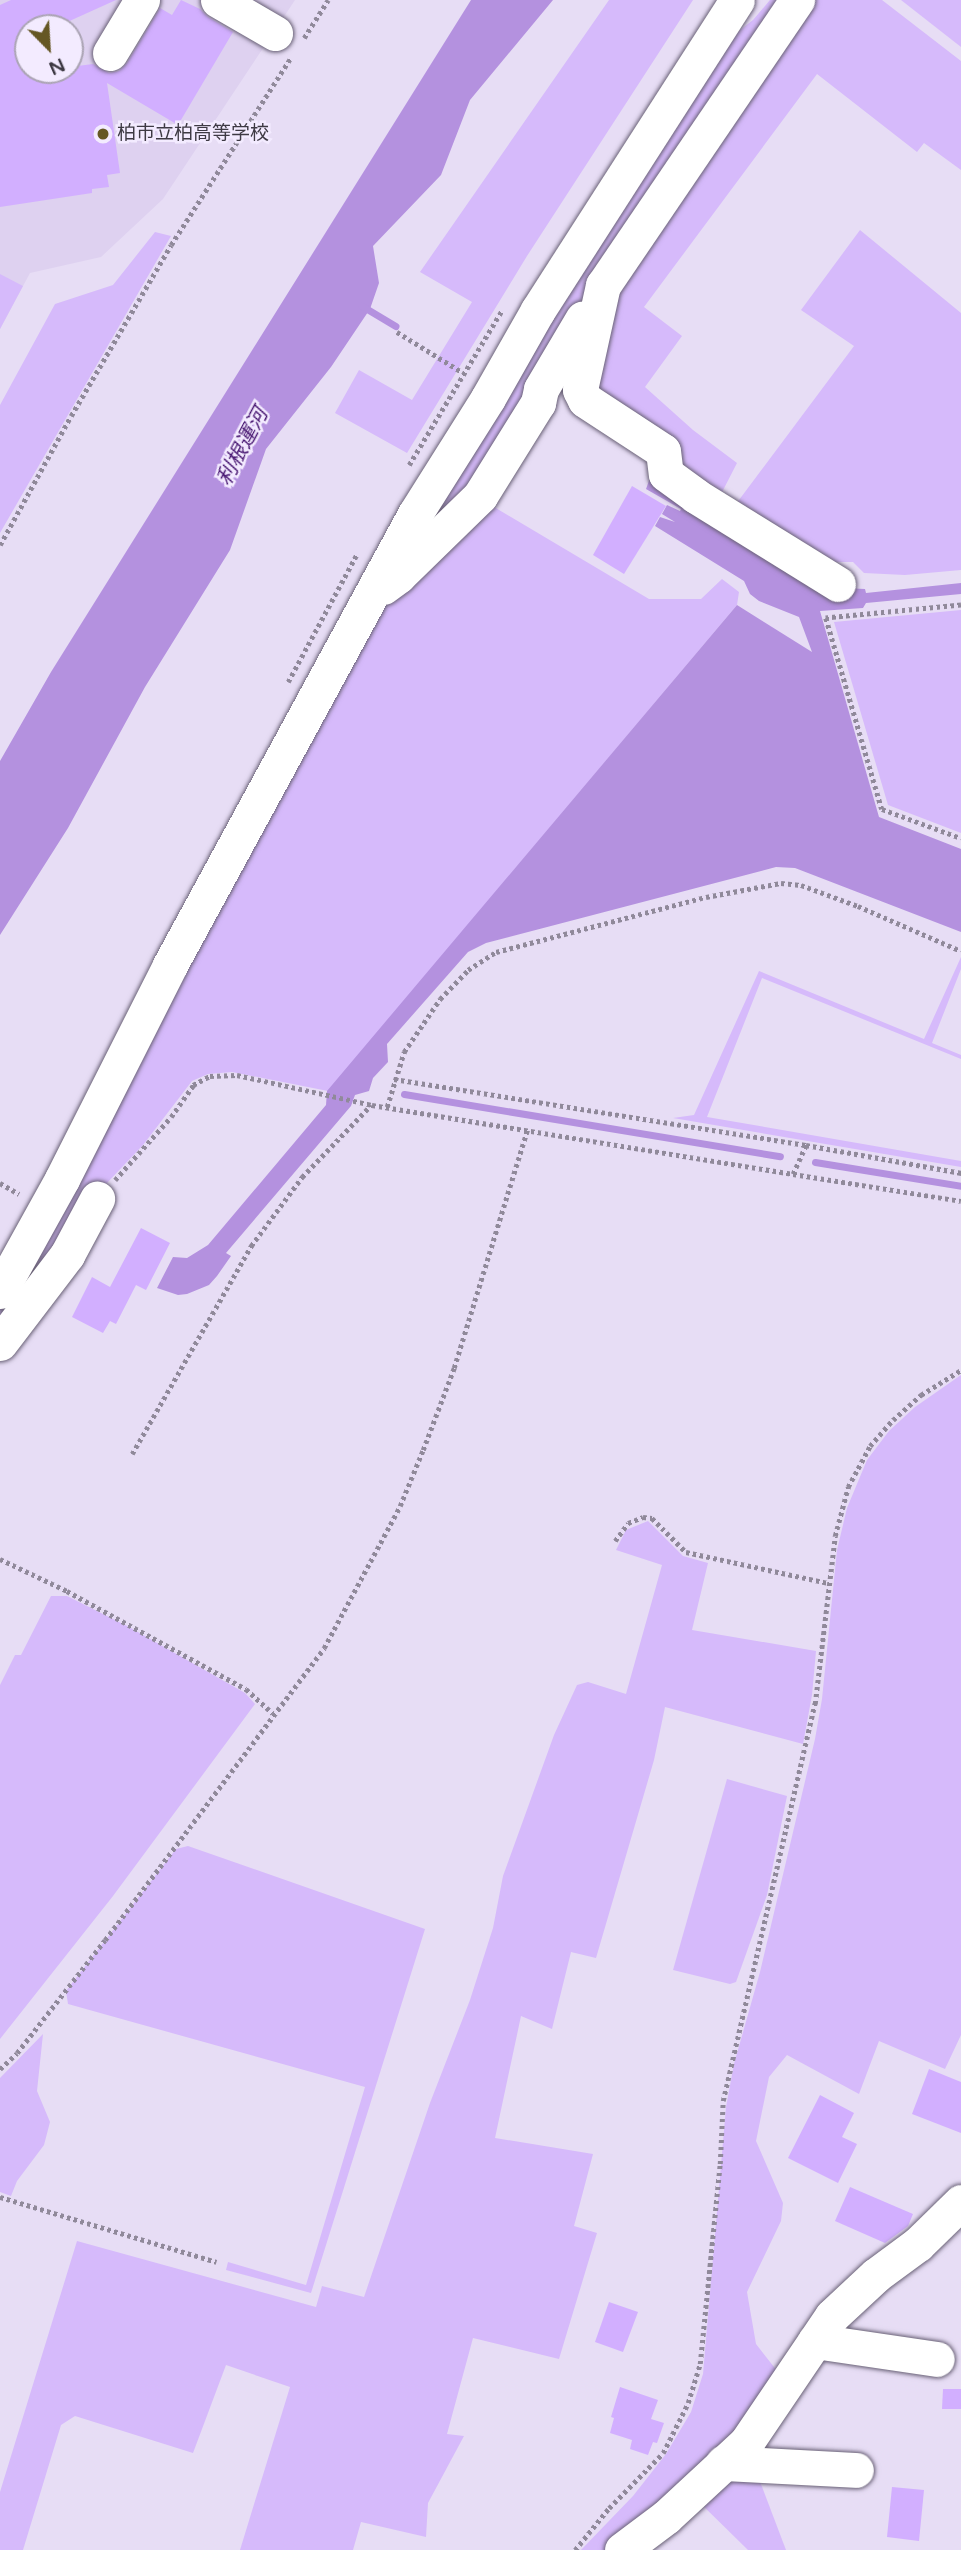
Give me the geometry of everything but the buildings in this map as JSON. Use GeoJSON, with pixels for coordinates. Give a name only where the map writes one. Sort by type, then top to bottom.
{"type":"FeatureCollection","features":[{"type":"Feature","properties":{"kind":"street"},"geometry":{"type":"LineString","coordinates":[[110,53],[142,0]]}},
{"type":"Feature","properties":{"kind":"street"},"geometry":{"type":"LineString","coordinates":[[218,0],[275,33]]}},
{"type":"Feature","properties":{"kind":"street"},"geometry":{"type":"LineString","coordinates":[[0,1291],[62,1179],[170,965],[370,593],[538,310],[737,0]]}},
{"type":"Feature","properties":{"kind":"street"},"geometry":{"type":"LineString","coordinates":[[370,593],[398,576],[480,496],[538,403],[541,390],[603,285],[797,0]]}},
{"type":"Feature","properties":{"kind":"street"},"geometry":{"type":"LineString","coordinates":[[603,285],[580,378],[580,390],[585,401],[663,451],[666,474],[696,496],[838,584]]}},
{"type":"Feature","properties":{"kind":"street"},"geometry":{"type":"LineString","coordinates":[[0,1343],[67,1255],[97,1199]]}},
{"type":"Feature","properties":{"kind":"street"},"geometry":{"type":"LineString","coordinates":[[622,2550],[666,2517],[746,2443],[832,2316],[876,2275],[918,2244],[961,2202]]}},
{"type":"Feature","properties":{"kind":"street"},"geometry":{"type":"LineString","coordinates":[[816,2341],[937,2359]]}},
{"type":"Feature","properties":{"kind":"street"},"geometry":{"type":"LineString","coordinates":[[723,2463],[856,2470]]}},
{"type":"Feature","properties":{"kind":"path"},"geometry":{"type":"LineString","coordinates":[[0,545],[71,416],[171,245],[328,0]]}},
{"type":"Feature","properties":{"kind":"path"},"geometry":{"type":"LineString","coordinates":[[397,332],[462,372]]}},
{"type":"Feature","properties":{"kind":"path"},"geometry":{"type":"LineString","coordinates":[[961,605],[826,618],[882,809],[961,838]]}},
{"type":"Feature","properties":{"kind":"path"},"geometry":{"type":"LineString","coordinates":[[387,1107],[404,1052],[440,999],[481,960],[496,952],[719,894],[781,883],[801,886],[858,906],[961,951]]}},
{"type":"Feature","properties":{"kind":"path"},"geometry":{"type":"LineString","coordinates":[[97,1199],[171,1117],[193,1085],[210,1076],[237,1075],[372,1105],[528,1128],[961,1201]]}},
{"type":"Feature","properties":{"kind":"path"},"geometry":{"type":"LineString","coordinates":[[394,1079],[806,1145],[961,1173]]}},
{"type":"Feature","properties":{"kind":"path"},"geometry":{"type":"LineString","coordinates":[[132,1454],[251,1246],[302,1177],[372,1105]]}},
{"type":"Feature","properties":{"kind":"path"},"geometry":{"type":"LineString","coordinates":[[0,2069],[17,2053],[97,1950],[324,1648],[400,1506],[454,1368],[528,1128]]}},
{"type":"Feature","properties":{"kind":"path"},"geometry":{"type":"LineString","coordinates":[[793,1174],[806,1145]]}},
{"type":"Feature","properties":{"kind":"path"},"geometry":{"type":"LineString","coordinates":[[0,1183],[19,1194]]}},
{"type":"Feature","properties":{"kind":"path"},"geometry":{"type":"LineString","coordinates":[[575,2550],[610,2508],[663,2453],[688,2403],[700,2364],[720,2164],[723,2101],[812,1717],[835,1536],[848,1487],[870,1446],[921,1395],[961,1370]]}},
{"type":"Feature","properties":{"kind":"path"},"geometry":{"type":"LineString","coordinates":[[615,1541],[628,1523],[643,1517],[652,1518],[686,1552],[828,1583]]}},
{"type":"Feature","properties":{"kind":"path"},"geometry":{"type":"LineString","coordinates":[[0,1559],[67,1591],[246,1689],[273,1713]]}},
{"type":"Feature","properties":{"kind":"path"},"geometry":{"type":"LineString","coordinates":[[0,2197],[216,2262]]}},
{"type":"Feature","properties":{"kind":"shaded area","name":"柏市立柏高等学校"},"geometry":{"type":"Polygon","coordinates":[[[0,0],[295,0],[163,199],[101,257],[30,273],[0,329],[0,0]]]}},
{"type":"Feature","properties":{"kind":"shaded area"},"geometry":{"type":"Polygon","coordinates":[[[609,0],[693,0],[527,256],[407,453],[335,413],[359,370],[412,400],[472,302],[420,272],[609,0]]]}},
{"type":"Feature","properties":{"kind":"shaded area"},"geometry":{"type":"Polygon","coordinates":[[[770,0],[790,0],[450,519],[418,521],[717,48],[753,20],[770,0]]]}},
{"type":"Feature","properties":{"kind":"shaded area"},"geometry":{"type":"Polygon","coordinates":[[[801,0],[882,0],[961,61],[961,170],[924,143],[917,152],[817,74],[644,307],[682,336],[645,387],[693,430],[737,463],[716,504],[586,378],[608,288],[801,0]]]}},
{"type":"Feature","properties":{"kind":"shaded area"},"geometry":{"type":"Polygon","coordinates":[[[901,0],[961,0],[961,47],[901,0]]]}},
{"type":"Feature","properties":{"kind":"shaded area"},"geometry":{"type":"Polygon","coordinates":[[[860,230],[961,313],[961,570],[905,575],[864,573],[853,562],[822,562],[733,508],[854,346],[801,310],[860,230]]]}},
{"type":"Feature","properties":{"kind":"shaded area"},"geometry":{"type":"Polygon","coordinates":[[[155,232],[171,236],[0,533],[0,405],[55,304],[113,285],[155,232]]]}},
{"type":"Feature","properties":{"kind":"shaded area"},"geometry":{"type":"Polygon","coordinates":[[[0,274],[23,286],[0,329],[0,274]]]}},
{"type":"Feature","properties":{"kind":"shaded area"},"geometry":{"type":"Polygon","coordinates":[[[484,501],[649,599],[701,599],[722,579],[739,592],[737,605],[328,1091],[232,1072],[208,1074],[192,1081],[143,1145],[106,1184],[56,1262],[0,1333],[0,1309],[364,619],[484,501]]]}},
{"type":"Feature","properties":{"kind":"shaded area"},"geometry":{"type":"Polygon","coordinates":[[[961,610],[961,833],[888,805],[834,622],[961,610]]]}},
{"type":"Feature","properties":{"kind":"shaded area"},"geometry":{"type":"Polygon","coordinates":[[[961,957],[961,969],[932,1043],[961,1055],[961,1059],[762,978],[707,1117],[961,1161],[961,1167],[673,1118],[694,1115],[759,971],[924,1039],[961,957]]]}},
{"type":"Feature","properties":{"kind":"shaded area"},"geometry":{"type":"Polygon","coordinates":[[[961,1375],[961,2035],[945,2069],[879,2041],[859,2094],[787,2055],[769,2077],[756,2141],[783,2203],[781,2221],[747,2292],[756,2344],[785,2381],[617,2550],[581,2550],[633,2496],[666,2454],[691,2412],[703,2374],[726,2107],[734,2064],[760,1972],[815,1739],[822,1699],[837,1550],[847,1508],[867,1460],[889,1431],[915,1407],[961,1375]]]}},
{"type":"Feature","properties":{"kind":"shaded area"},"geometry":{"type":"Polygon","coordinates":[[[648,1521],[683,1556],[708,1563],[692,1630],[816,1651],[812,1695],[803,1744],[665,1707],[654,1760],[596,1958],[571,1952],[552,2029],[521,2016],[495,2138],[593,2154],[574,2226],[597,2233],[559,2359],[473,2338],[447,2434],[464,2436],[428,2503],[426,2537],[361,2522],[353,2550],[240,2550],[290,2387],[226,2365],[193,2453],[75,2416],[61,2425],[23,2550],[0,2550],[0,2492],[77,2241],[316,2307],[322,2286],[364,2297],[430,2103],[470,2000],[493,1928],[503,1876],[554,1735],[577,1685],[588,1682],[626,1694],[662,1565],[616,1550],[626,1530],[648,1521]]]}},
{"type":"Feature","properties":{"kind":"shaded area"},"geometry":{"type":"Polygon","coordinates":[[[51,1596],[67,1596],[129,1627],[245,1693],[255,1704],[113,1896],[0,2039],[0,1685],[15,1655],[21,1655],[51,1596]]]}},
{"type":"Feature","properties":{"kind":"shaded area"},"geometry":{"type":"Polygon","coordinates":[[[727,1779],[787,1796],[767,1895],[736,1982],[730,1984],[673,1970],[727,1779]]]}},
{"type":"Feature","properties":{"kind":"shaded area"},"geometry":{"type":"Polygon","coordinates":[[[188,1846],[425,1929],[311,2293],[226,2270],[228,2262],[306,2285],[365,2087],[68,2004],[66,1991],[176,1849],[188,1846]]]}},
{"type":"Feature","properties":{"kind":"shaded area"},"geometry":{"type":"Polygon","coordinates":[[[43,2034],[37,2091],[50,2122],[44,2145],[17,2181],[11,2196],[0,2192],[0,2078],[43,2034]]]}},
{"type":"Feature","properties":{"kind":"shaded area"},"geometry":{"type":"Polygon","coordinates":[[[756,2471],[786,2550],[748,2550],[694,2497],[712,2479],[756,2471]]]}},
{"type":"Feature","properties":{"kind":"water","name":"利根運河"},"geometry":{"type":"Polygon","coordinates":[[[471,0],[553,0],[470,100],[441,175],[373,246],[379,283],[370,309],[331,367],[266,449],[230,550],[145,687],[68,828],[0,935],[0,761],[51,672],[471,0]]]}},
{"type":"Feature","properties":{"kind":"water"},"geometry":{"type":"Polygon","coordinates":[[[650,478],[844,588],[865,589],[866,593],[961,583],[961,594],[866,603],[863,608],[820,611],[879,817],[961,849],[961,932],[795,868],[776,867],[486,943],[468,952],[387,1044],[388,1062],[373,1078],[369,1091],[355,1095],[351,1106],[226,1253],[231,1256],[209,1285],[178,1295],[157,1288],[173,1257],[187,1258],[208,1245],[326,1105],[327,1091],[737,605],[812,652],[799,617],[759,601],[750,594],[744,581],[655,526],[660,517],[675,522],[662,514],[667,505],[680,511],[681,509],[646,489],[650,478]]]}},
{"type":"Feature","properties":{"kind":"waterway"},"geometry":{"type":"LineString","coordinates":[[362,306],[395,326]]}},
{"type":"Feature","properties":{"kind":"waterway"},"geometry":{"type":"LineString","coordinates":[[404,1094],[780,1156]]}},
{"type":"Feature","properties":{"kind":"waterway"},"geometry":{"type":"LineString","coordinates":[[815,1162],[961,1186]]}},
{"type":"Feature","properties":{"kind":"place","name":"柏市立柏高等学校"},"geometry":{"type":"Point","coordinates":[103,134]}}]}
